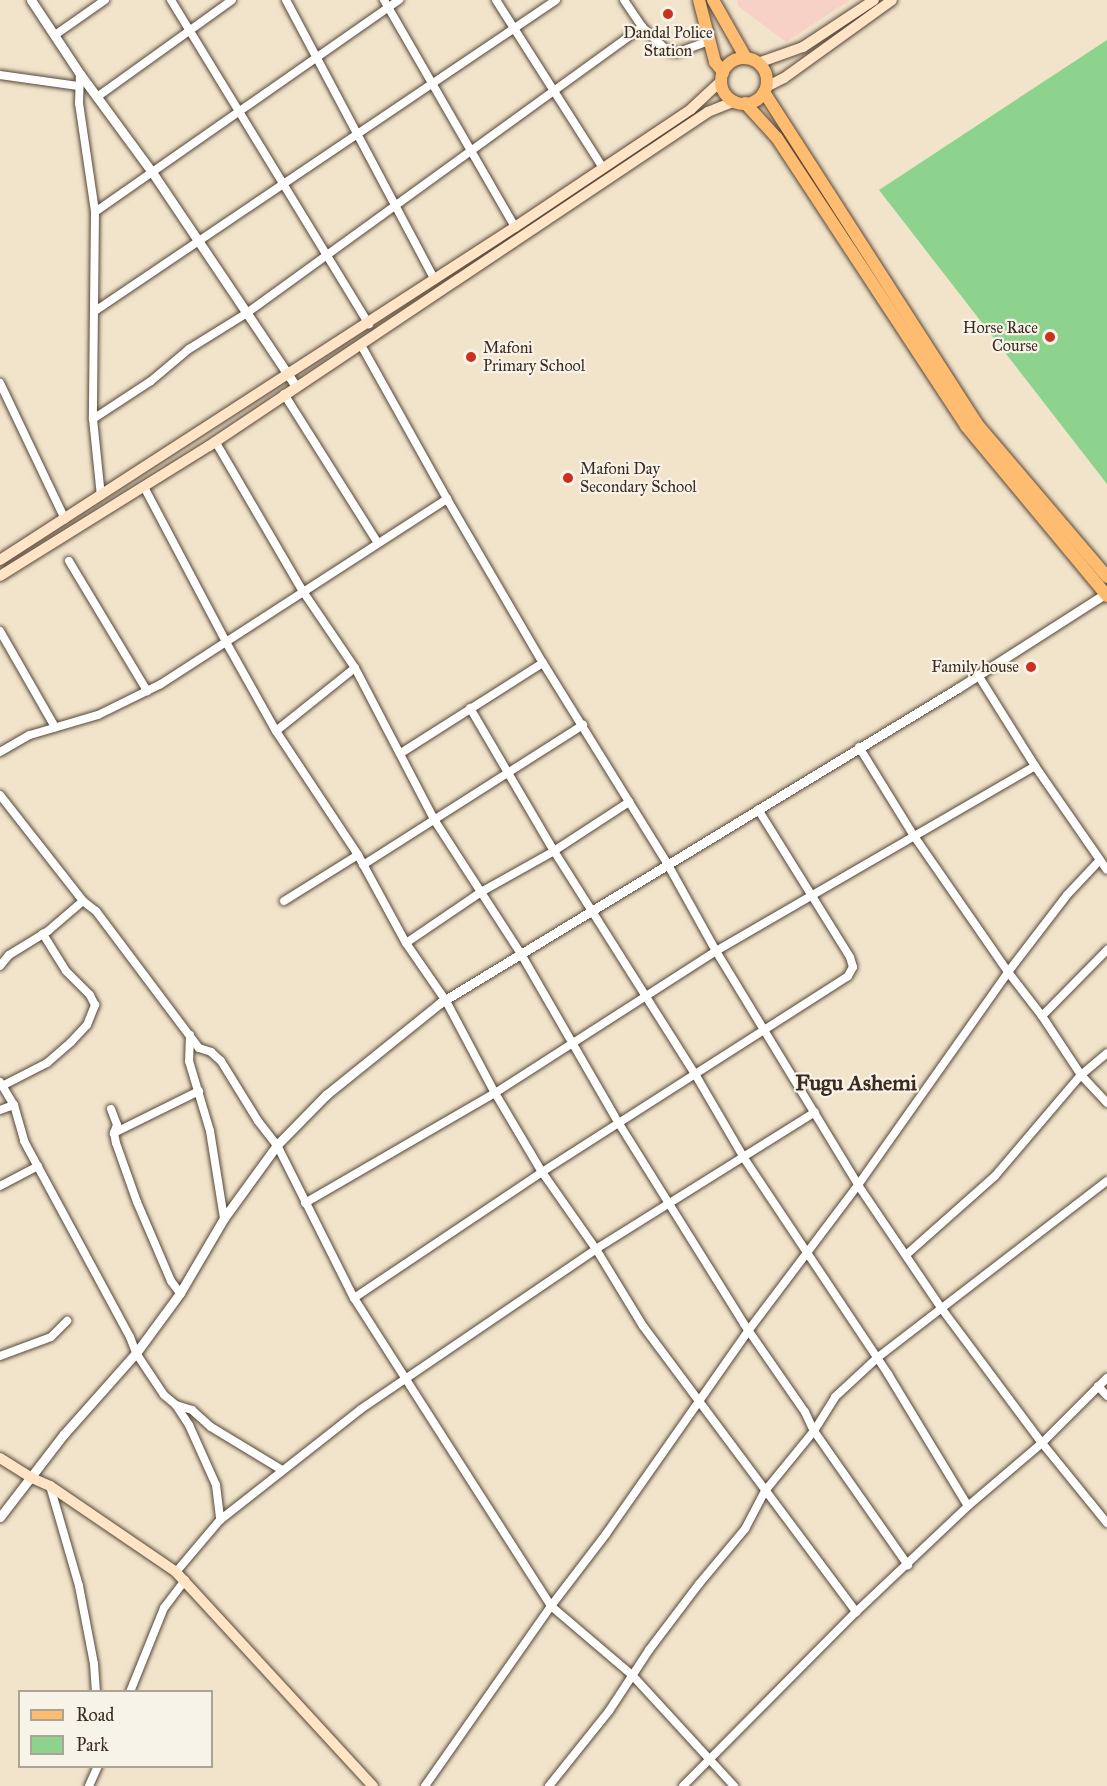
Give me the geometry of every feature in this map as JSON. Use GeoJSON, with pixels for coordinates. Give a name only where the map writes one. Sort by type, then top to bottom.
{"type":"FeatureCollection","features":[{"type":"Feature","properties":{"kind":"main road"},"geometry":{"type":"LineString","coordinates":[[699,0],[715,62],[722,77],[723,90],[773,132],[835,215],[977,424],[1107,577]]}},
{"type":"Feature","properties":{"kind":"main road"},"geometry":{"type":"LineString","coordinates":[[712,0],[746,58]]}},
{"type":"Feature","properties":{"kind":"main road"},"geometry":{"type":"LineString","coordinates":[[758,63],[803,47],[874,0]]}},
{"type":"Feature","properties":{"kind":"main road"},"geometry":{"type":"LineString","coordinates":[[0,576],[215,441],[703,116],[740,102],[758,99],[765,89],[784,78],[892,0]]}},
{"type":"Feature","properties":{"kind":"main road"},"geometry":{"type":"LineString","coordinates":[[0,560],[369,324],[603,168],[696,105],[722,77],[732,61],[746,58],[758,63],[764,69],[765,89],[835,215],[966,426],[1106,595]]}},
{"type":"Feature","properties":{"kind":"main road"},"geometry":{"type":"LineString","coordinates":[[0,1458],[32,1478],[50,1486],[176,1572],[373,1786]]}},
{"type":"Feature","properties":{"kind":"street"},"geometry":{"type":"LineString","coordinates":[[31,0],[80,74],[152,172],[296,386]]}},
{"type":"Feature","properties":{"kind":"street"},"geometry":{"type":"LineString","coordinates":[[55,35],[105,0]]}},
{"type":"Feature","properties":{"kind":"street"},"geometry":{"type":"LineString","coordinates":[[171,0],[369,324]]}},
{"type":"Feature","properties":{"kind":"street"},"geometry":{"type":"LineString","coordinates":[[97,97],[232,0]]}},
{"type":"Feature","properties":{"kind":"street"},"geometry":{"type":"LineString","coordinates":[[286,0],[435,280]]}},
{"type":"Feature","properties":{"kind":"street"},"geometry":{"type":"LineString","coordinates":[[94,213],[316,58],[386,4],[399,0]]}},
{"type":"Feature","properties":{"kind":"street"},"geometry":{"type":"LineString","coordinates":[[496,0],[603,168]]}},
{"type":"Feature","properties":{"kind":"street"},"geometry":{"type":"LineString","coordinates":[[95,311],[556,0]]}},
{"type":"Feature","properties":{"kind":"street"},"geometry":{"type":"LineString","coordinates":[[624,0],[642,27],[668,51],[676,53],[709,41]]}},
{"type":"Feature","properties":{"kind":"street"},"geometry":{"type":"LineString","coordinates":[[386,4],[515,227]]}},
{"type":"Feature","properties":{"kind":"street"},"geometry":{"type":"LineString","coordinates":[[93,419],[151,381],[189,349],[247,313],[642,27]]}},
{"type":"Feature","properties":{"kind":"street"},"geometry":{"type":"LineString","coordinates":[[80,74],[78,86],[94,213],[93,419],[101,496]]}},
{"type":"Feature","properties":{"kind":"street"},"geometry":{"type":"LineString","coordinates":[[0,75],[78,86]]}},
{"type":"Feature","properties":{"kind":"street"},"geometry":{"type":"LineString","coordinates":[[361,345],[447,499],[543,663],[584,725],[668,863],[716,951],[858,1185],[942,1310],[1042,1443],[1107,1523]]}},
{"type":"Feature","properties":{"kind":"street"},"geometry":{"type":"LineString","coordinates":[[0,383],[64,519]]}},
{"type":"Feature","properties":{"kind":"street"},"geometry":{"type":"LineString","coordinates":[[284,394],[378,543]]}},
{"type":"Feature","properties":{"kind":"street"},"geometry":{"type":"LineString","coordinates":[[215,441],[302,590],[355,668],[435,821],[521,954],[618,1122],[748,1331],[805,1412],[814,1431],[908,1565]]}},
{"type":"Feature","properties":{"kind":"street"},"geometry":{"type":"LineString","coordinates":[[144,487],[276,731],[358,855],[406,943],[446,1001],[495,1093],[542,1172],[596,1249],[643,1326],[856,1612]]}},
{"type":"Feature","properties":{"kind":"street"},"geometry":{"type":"LineString","coordinates":[[0,752],[30,735],[98,715],[147,691],[447,499]]}},
{"type":"Feature","properties":{"kind":"street"},"geometry":{"type":"LineString","coordinates":[[69,561],[147,691]]}},
{"type":"Feature","properties":{"kind":"street"},"geometry":{"type":"LineString","coordinates":[[0,1517],[64,1434],[136,1353],[180,1293],[224,1218],[277,1145],[326,1095],[446,1001],[1106,595]]}},
{"type":"Feature","properties":{"kind":"street"},"geometry":{"type":"LineString","coordinates":[[0,632],[55,727]]}},
{"type":"Feature","properties":{"kind":"street"},"geometry":{"type":"LineString","coordinates":[[401,753],[543,663]]}},
{"type":"Feature","properties":{"kind":"street"},"geometry":{"type":"LineString","coordinates":[[276,731],[355,668]]}},
{"type":"Feature","properties":{"kind":"street"},"geometry":{"type":"LineString","coordinates":[[978,675],[1035,766],[1107,870]]}},
{"type":"Feature","properties":{"kind":"street"},"geometry":{"type":"LineString","coordinates":[[470,708],[510,772],[554,851],[695,1074],[744,1158],[877,1358],[968,1506]]}},
{"type":"Feature","properties":{"kind":"street"},"geometry":{"type":"LineString","coordinates":[[363,865],[584,725]]}},
{"type":"Feature","properties":{"kind":"street"},"geometry":{"type":"LineString","coordinates":[[859,747],[914,836],[1008,972],[1042,1016],[1081,1075],[1107,1103]]}},
{"type":"Feature","properties":{"kind":"street"},"geometry":{"type":"LineString","coordinates":[[305,1203],[495,1093],[716,951],[1035,766]]}},
{"type":"Feature","properties":{"kind":"street"},"geometry":{"type":"LineString","coordinates":[[0,795],[83,901],[96,910],[200,1048],[211,1052],[221,1061],[258,1121],[277,1145],[354,1298],[551,1606],[632,1675],[734,1786]]}},
{"type":"Feature","properties":{"kind":"street"},"geometry":{"type":"LineString","coordinates":[[406,943],[481,892],[554,851],[629,802]]}},
{"type":"Feature","properties":{"kind":"street"},"geometry":{"type":"LineString","coordinates":[[354,1298],[618,1122],[848,976],[853,967],[850,957],[758,809]]}},
{"type":"Feature","properties":{"kind":"street"},"geometry":{"type":"LineString","coordinates":[[284,901],[358,855]]}},
{"type":"Feature","properties":{"kind":"street"},"geometry":{"type":"LineString","coordinates":[[425,1786],[551,1606],[700,1403],[748,1331],[807,1250],[858,1185],[1008,972],[1067,895],[1100,860]]}},
{"type":"Feature","properties":{"kind":"street"},"geometry":{"type":"LineString","coordinates":[[0,966],[9,955],[44,934],[83,901]]}},
{"type":"Feature","properties":{"kind":"street"},"geometry":{"type":"LineString","coordinates":[[44,934],[66,971],[90,995],[95,1005],[87,1025],[47,1063],[1,1084],[14,1105],[24,1141],[130,1337],[136,1353],[164,1395],[176,1405],[189,1425],[216,1485],[220,1520]]}},
{"type":"Feature","properties":{"kind":"street"},"geometry":{"type":"LineString","coordinates":[[1042,1016],[1107,951]]}},
{"type":"Feature","properties":{"kind":"street"},"geometry":{"type":"LineString","coordinates":[[190,1035],[189,1061],[210,1131],[224,1218]]}},
{"type":"Feature","properties":{"kind":"street"},"geometry":{"type":"LineString","coordinates":[[906,1255],[995,1176],[1081,1075],[1107,1053]]}},
{"type":"Feature","properties":{"kind":"street"},"geometry":{"type":"LineString","coordinates":[[114,1133],[199,1091]]}},
{"type":"Feature","properties":{"kind":"street"},"geometry":{"type":"LineString","coordinates":[[0,1110],[14,1105]]}},
{"type":"Feature","properties":{"kind":"street"},"geometry":{"type":"LineString","coordinates":[[111,1109],[117,1125],[114,1133],[137,1202],[171,1281],[180,1293]]}},
{"type":"Feature","properties":{"kind":"street"},"geometry":{"type":"LineString","coordinates":[[176,1572],[220,1520],[282,1470],[407,1378],[596,1249],[815,1112]]}},
{"type":"Feature","properties":{"kind":"street"},"geometry":{"type":"LineString","coordinates":[[0,1186],[38,1166]]}},
{"type":"Feature","properties":{"kind":"street"},"geometry":{"type":"LineString","coordinates":[[549,1786],[609,1711],[632,1675],[699,1584],[745,1529],[765,1491],[814,1431],[835,1397],[877,1358],[1107,1181]]}},
{"type":"Feature","properties":{"kind":"street"},"geometry":{"type":"LineString","coordinates":[[0,1356],[51,1337],[67,1321]]}},
{"type":"Feature","properties":{"kind":"street"},"geometry":{"type":"LineString","coordinates":[[683,1786],[856,1612],[968,1506],[1042,1443],[1107,1378]]}},
{"type":"Feature","properties":{"kind":"street"},"geometry":{"type":"LineString","coordinates":[[1098,1386],[1107,1396]]}},
{"type":"Feature","properties":{"kind":"street"},"geometry":{"type":"LineString","coordinates":[[176,1405],[192,1410],[211,1427],[282,1470]]}},
{"type":"Feature","properties":{"kind":"street"},"geometry":{"type":"LineString","coordinates":[[50,1486],[79,1586],[94,1664],[96,1690]]}},
{"type":"Feature","properties":{"kind":"street"},"geometry":{"type":"LineString","coordinates":[[131,1690],[164,1608],[185,1580]]}},
{"type":"Feature","properties":{"kind":"street"},"geometry":{"type":"LineString","coordinates":[[89,1786],[98,1768]]}},
{"type":"Feature","properties":{"kind":"shaded area"},"geometry":{"type":"Polygon","coordinates":[[[737,0],[850,0],[786,42],[738,6],[737,0]]]}},
{"type":"Feature","properties":{"kind":"green space","name":"Horse Race Course"},"geometry":{"type":"Polygon","coordinates":[[[1107,40],[1107,484],[879,190],[1107,40]]]}},
{"type":"Feature","properties":{"kind":"place","name":"Dandal Police Station"},"geometry":{"type":"Point","coordinates":[668,14]}},
{"type":"Feature","properties":{"kind":"place","name":"Horse Race Course"},"geometry":{"type":"Point","coordinates":[1050,337]}},
{"type":"Feature","properties":{"kind":"place","name":"Mafoni Primary School"},"geometry":{"type":"Point","coordinates":[471,357]}},
{"type":"Feature","properties":{"kind":"place","name":"Mafoni Day Secondary School"},"geometry":{"type":"Point","coordinates":[568,478]}},
{"type":"Feature","properties":{"kind":"place","name":"Family house"},"geometry":{"type":"Point","coordinates":[1031,667]}},
{"type":"Feature","properties":{"kind":"district","name":"Fugu Ashemi"},"geometry":{"type":"Point","coordinates":[856,1083]}}]}
